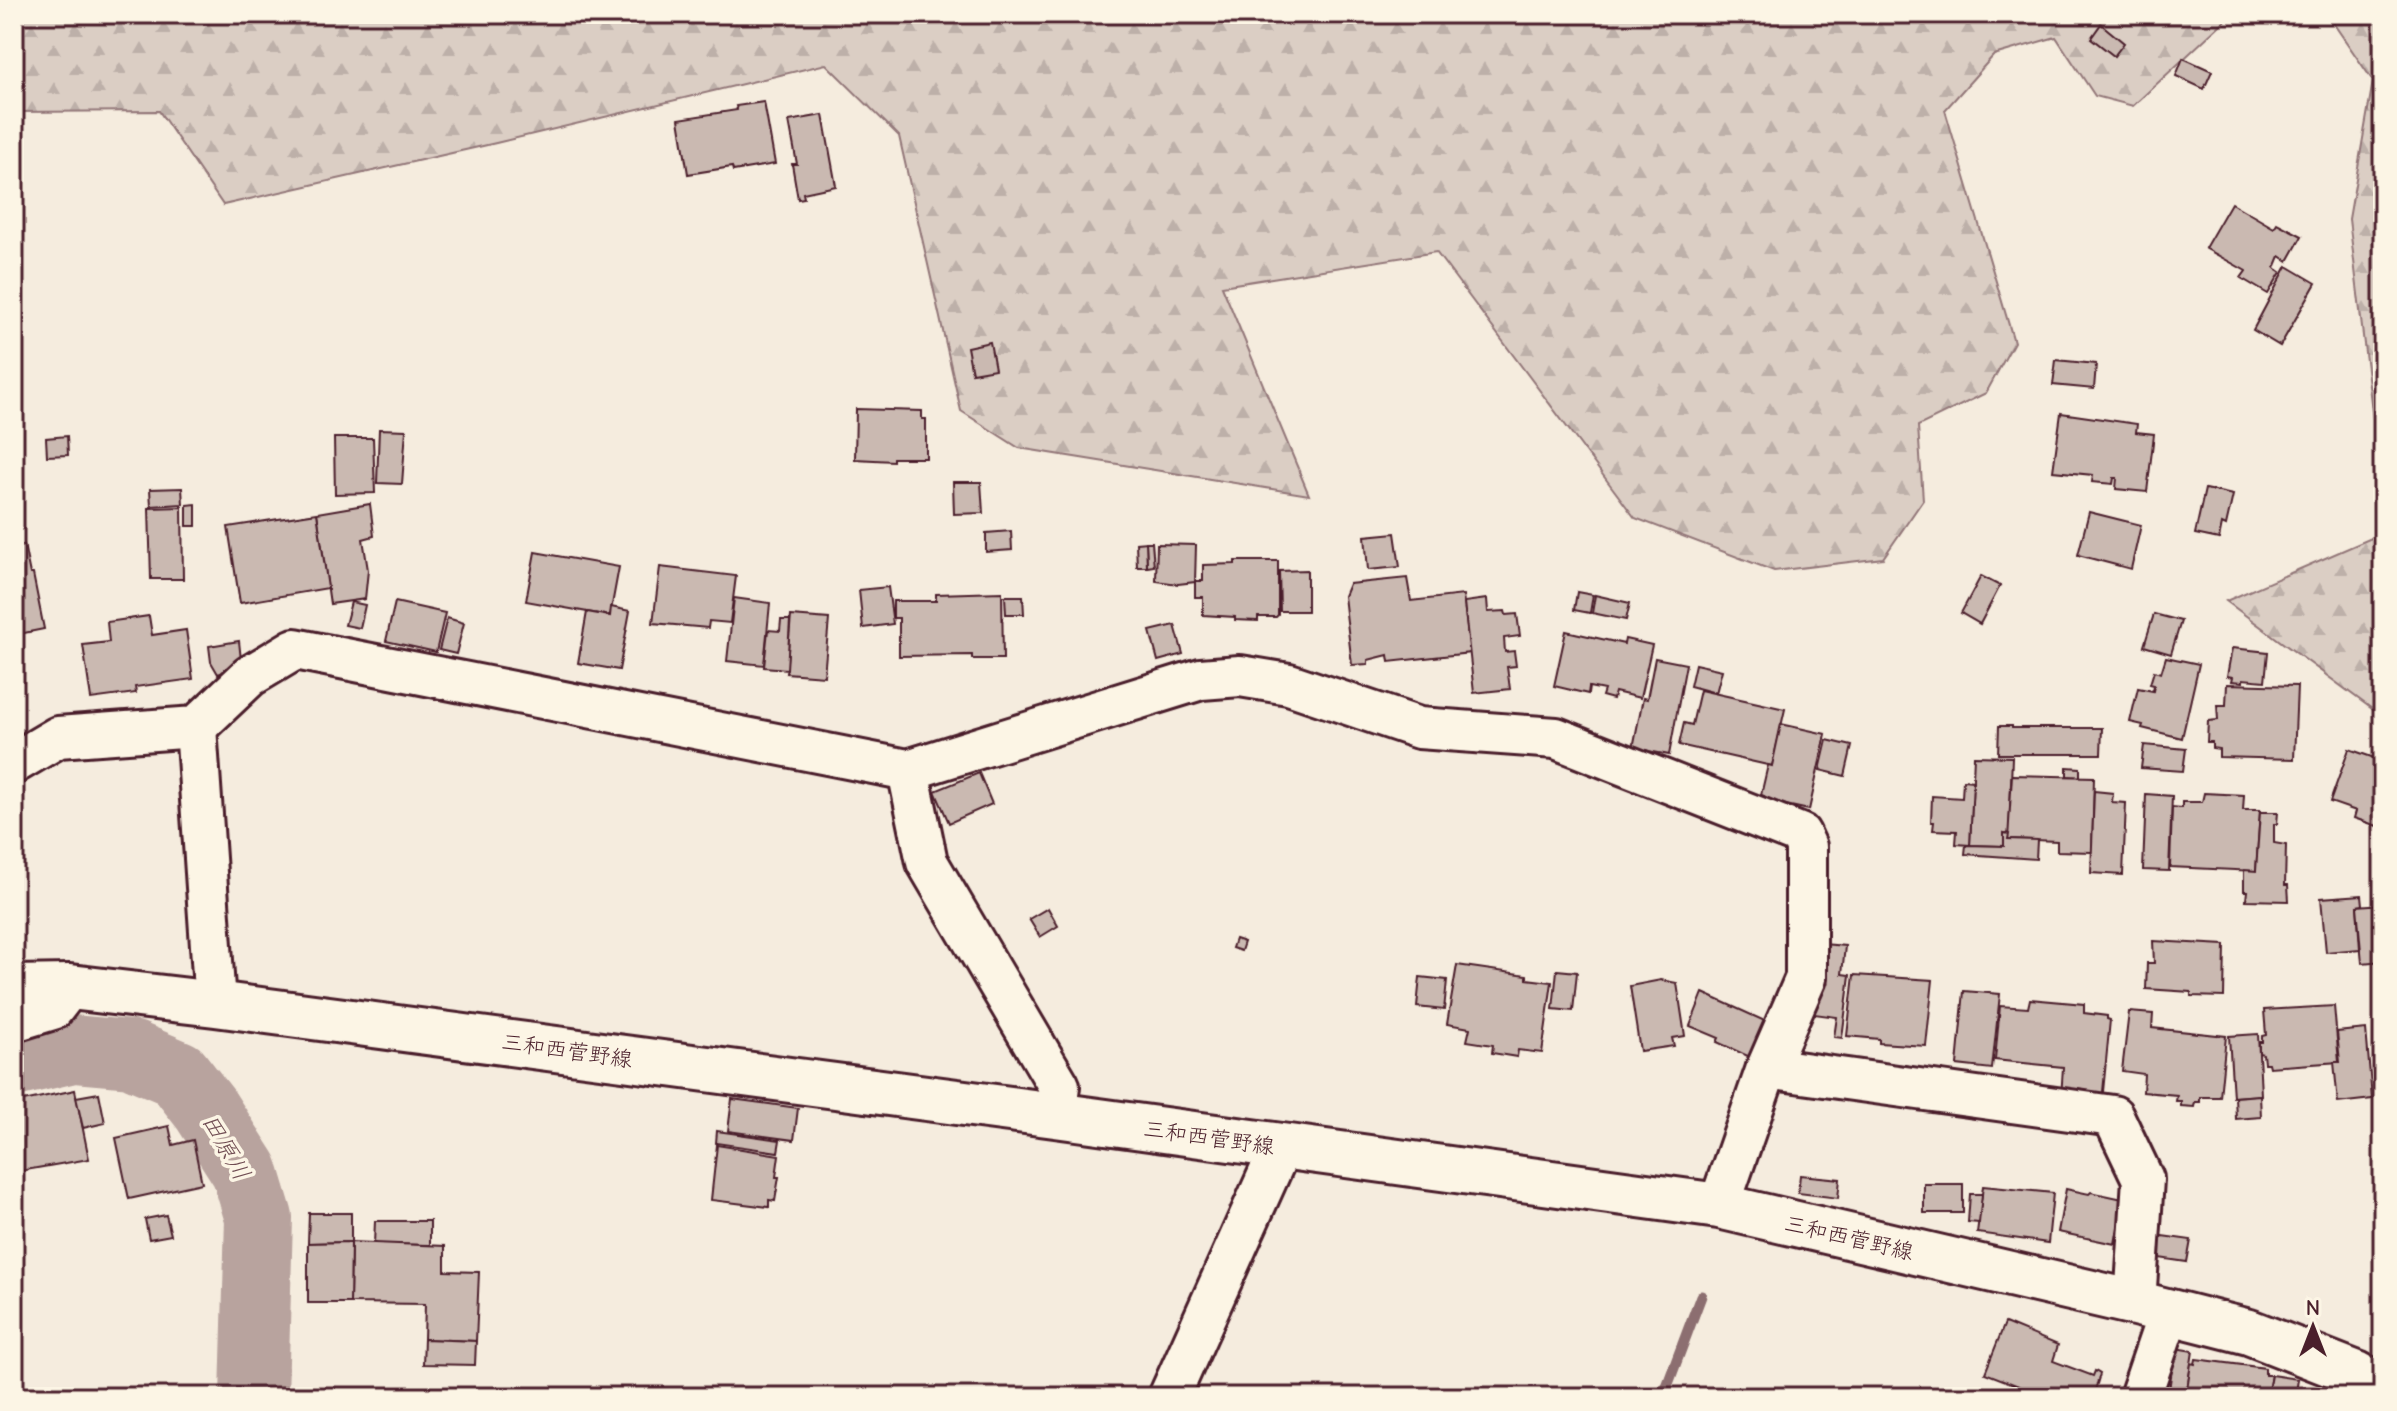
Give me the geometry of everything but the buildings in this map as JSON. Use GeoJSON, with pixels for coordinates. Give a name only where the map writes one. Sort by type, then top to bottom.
{"type":"FeatureCollection","features":[{"type":"Feature","properties":{"kind":"main road","name":"三和西菅野線"},"geometry":{"type":"LineString","coordinates":[[14,988],[70,987],[215,1004],[1719,1206],[2249,1332],[2357,1374],[2383,1388]]}},
{"type":"Feature","properties":{"kind":"street"},"geometry":{"type":"LineString","coordinates":[[14,763],[58,737],[196,727],[250,676],[295,649],[908,770],[1201,679],[1240,676],[1289,684],[1419,728],[1556,738],[1800,834],[1806,847],[1806,978],[1767,1068],[1719,1206]]}},
{"type":"Feature","properties":{"kind":"street"},"geometry":{"type":"LineString","coordinates":[[196,727],[215,1004]]}},
{"type":"Feature","properties":{"kind":"street"},"geometry":{"type":"LineString","coordinates":[[908,770],[927,862],[1059,1086],[1055,1115]]}},
{"type":"Feature","properties":{"kind":"street"},"geometry":{"type":"LineString","coordinates":[[14,1021],[53,1009],[70,987]]}},
{"type":"Feature","properties":{"kind":"street"},"geometry":{"type":"LineString","coordinates":[[1767,1068],[2113,1116],[2143,1179],[2152,1307],[2140,1397]]}},
{"type":"Feature","properties":{"kind":"street"},"geometry":{"type":"LineString","coordinates":[[1169,1397],[1281,1147]]}},
{"type":"Feature","properties":{"kind":"green space"},"geometry":{"type":"Polygon","coordinates":[[[14,14],[2232,14],[2133,106],[2095,96],[2056,37],[1994,55],[1945,110],[2014,342],[1986,393],[1918,426],[1923,500],[1883,558],[1774,571],[1635,518],[1436,252],[1222,286],[1309,495],[1019,448],[961,411],[899,136],[826,64],[223,205],[159,111],[14,112],[14,14]]]}},
{"type":"Feature","properties":{"kind":"green space"},"geometry":{"type":"Polygon","coordinates":[[[2327,14],[2383,14],[2383,503],[2349,219],[2373,81],[2327,14]]]}},
{"type":"Feature","properties":{"kind":"green space"},"geometry":{"type":"Polygon","coordinates":[[[2383,533],[2383,717],[2226,601],[2383,533]]]}},
{"type":"Feature","properties":{"kind":"waterway","name":"田原川"},"geometry":{"type":"LineString","coordinates":[[14,1063],[73,1049],[131,1054],[178,1074],[206,1110],[245,1171],[259,1218],[254,1397]]}},
{"type":"Feature","properties":{"kind":"waterway"},"geometry":{"type":"LineString","coordinates":[[1663,1397],[1701,1296]]}}]}
